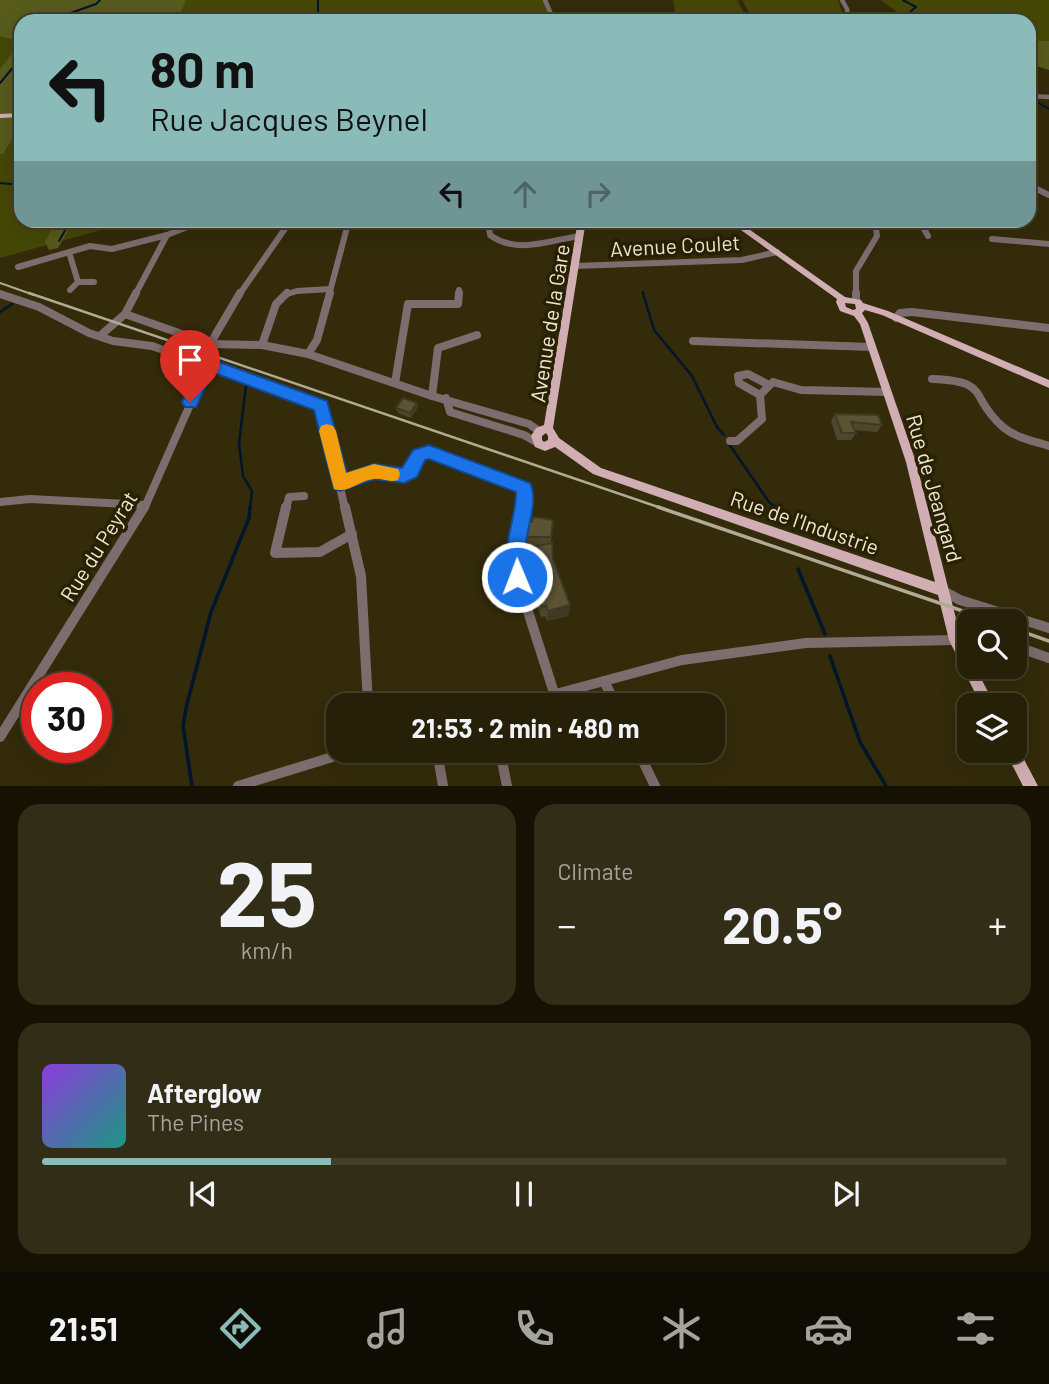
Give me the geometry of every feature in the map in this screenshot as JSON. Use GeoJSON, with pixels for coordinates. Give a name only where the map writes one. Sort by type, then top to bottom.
{"type":"FeatureCollection","features":[{"type":"Feature","properties":{"kind":"main road","name":"Avenue de la Gare"},"geometry":{"type":"LineString","coordinates":[[538,443],[535,438],[547,434],[581,228]]}},
{"type":"Feature","properties":{"kind":"main road"},"geometry":{"type":"LineString","coordinates":[[742,228],[844,299],[840,302],[841,306],[858,306],[896,318],[1049,384]]}},
{"type":"Feature","properties":{"kind":"main road","name":"Rue de Jeangard"},"geometry":{"type":"LineString","coordinates":[[858,306],[911,462],[955,640],[982,693]]}},
{"type":"Feature","properties":{"kind":"main road"},"geometry":{"type":"LineString","coordinates":[[538,443],[548,446],[547,434]]}},
{"type":"Feature","properties":{"kind":"main road","name":"Rue de l'Industrie"},"geometry":{"type":"LineString","coordinates":[[547,434],[597,471],[943,591]]}},
{"type":"Feature","properties":{"kind":"main road"},"geometry":{"type":"LineString","coordinates":[[1019,763],[1031,786]]}},
{"type":"Feature","properties":{"kind":"street"},"geometry":{"type":"LineString","coordinates":[[18,267],[90,246],[111,249],[185,228]]}},
{"type":"Feature","properties":{"kind":"street"},"geometry":{"type":"LineString","coordinates":[[211,344],[240,293],[285,228]]}},
{"type":"Feature","properties":{"kind":"street"},"geometry":{"type":"LineString","coordinates":[[308,354],[317,340],[347,228]]}},
{"type":"Feature","properties":{"kind":"street"},"geometry":{"type":"LineString","coordinates":[[489,228],[490,235],[505,244],[541,244],[580,236]]}},
{"type":"Feature","properties":{"kind":"street"},"geometry":{"type":"LineString","coordinates":[[858,306],[856,271],[874,245],[876,228]]}},
{"type":"Feature","properties":{"kind":"street"},"geometry":{"type":"LineString","coordinates":[[924,228],[928,236]]}},
{"type":"Feature","properties":{"kind":"street"},"geometry":{"type":"LineString","coordinates":[[101,335],[125,314],[167,235]]}},
{"type":"Feature","properties":{"kind":"street"},"geometry":{"type":"LineString","coordinates":[[992,239],[1049,244]]}},
{"type":"Feature","properties":{"kind":"street"},"geometry":{"type":"LineString","coordinates":[[69,252],[78,282]]}},
{"type":"Feature","properties":{"kind":"street","name":"Avenue Coulet"},"geometry":{"type":"LineString","coordinates":[[575,266],[742,260],[777,252]]}},
{"type":"Feature","properties":{"kind":"street"},"geometry":{"type":"LineString","coordinates":[[70,290],[78,282],[94,282]]}},
{"type":"Feature","properties":{"kind":"street"},"geometry":{"type":"LineString","coordinates":[[262,345],[276,300],[282,293],[292,289],[330,289]]}},
{"type":"Feature","properties":{"kind":"street"},"geometry":{"type":"LineString","coordinates":[[395,383],[408,304],[458,304],[459,290]]}},
{"type":"Feature","properties":{"kind":"street"},"geometry":{"type":"LineString","coordinates":[[0,294],[39,307],[89,333],[113,341],[152,346],[321,405],[361,576],[367,693]]}},
{"type":"Feature","properties":{"kind":"street"},"geometry":{"type":"LineString","coordinates":[[896,318],[900,313],[912,312],[1049,328]]}},
{"type":"Feature","properties":{"kind":"street","name":"Rue de l'Industrie"},"geometry":{"type":"LineString","coordinates":[[125,314],[211,344],[262,345],[308,354],[432,396],[529,424],[547,434]]}},
{"type":"Feature","properties":{"kind":"street"},"geometry":{"type":"LineString","coordinates":[[432,396],[438,348],[477,335]]}},
{"type":"Feature","properties":{"kind":"street"},"geometry":{"type":"LineString","coordinates":[[693,341],[872,348]]}},
{"type":"Feature","properties":{"kind":"street","name":"Rue du Peyrat"},"geometry":{"type":"LineString","coordinates":[[0,737],[146,505],[208,364]]}},
{"type":"Feature","properties":{"kind":"street"},"geometry":{"type":"LineString","coordinates":[[760,395],[739,383],[738,376],[748,373],[769,385]]}},
{"type":"Feature","properties":{"kind":"street"},"geometry":{"type":"LineString","coordinates":[[932,379],[958,379],[971,384],[978,390],[991,415],[1002,426],[1023,439],[1049,446]]}},
{"type":"Feature","properties":{"kind":"street"},"geometry":{"type":"LineString","coordinates":[[730,442],[737,440],[762,419],[760,395],[773,382],[802,390],[887,393]]}},
{"type":"Feature","properties":{"kind":"street"},"geometry":{"type":"LineString","coordinates":[[446,398],[450,412],[524,435],[538,443]]}},
{"type":"Feature","properties":{"kind":"street"},"geometry":{"type":"LineString","coordinates":[[340,483],[374,471],[404,475],[411,472],[419,455],[429,452],[524,488],[516,545],[517,577],[554,693]]}},
{"type":"Feature","properties":{"kind":"street"},"geometry":{"type":"LineString","coordinates":[[304,496],[289,497],[275,553],[320,552],[352,534]]}},
{"type":"Feature","properties":{"kind":"street"},"geometry":{"type":"LineString","coordinates":[[0,502],[30,499],[146,505]]}},
{"type":"Feature","properties":{"kind":"street","name":"Rue de l'Industrie"},"geometry":{"type":"LineString","coordinates":[[943,591],[960,600],[1049,628]]}},
{"type":"Feature","properties":{"kind":"street"},"geometry":{"type":"LineString","coordinates":[[951,625],[957,627]]}},
{"type":"Feature","properties":{"kind":"street"},"geometry":{"type":"LineString","coordinates":[[565,693],[682,660],[806,643],[955,640]]}},
{"type":"Feature","properties":{"kind":"street"},"geometry":{"type":"LineString","coordinates":[[1027,650],[1049,658]]}},
{"type":"Feature","properties":{"kind":"street"},"geometry":{"type":"LineString","coordinates":[[604,681],[610,693]]}},
{"type":"Feature","properties":{"kind":"street"},"geometry":{"type":"LineString","coordinates":[[238,786],[326,759]]}},
{"type":"Feature","properties":{"kind":"street"},"geometry":{"type":"LineString","coordinates":[[439,763],[443,786]]}},
{"type":"Feature","properties":{"kind":"street"},"geometry":{"type":"LineString","coordinates":[[502,763],[507,786]]}},
{"type":"Feature","properties":{"kind":"street"},"geometry":{"type":"LineString","coordinates":[[644,763],[655,786]]}},
{"type":"Feature","properties":{"kind":"shaded area"},"geometry":{"type":"Polygon","coordinates":[[[0,0],[544,0],[548,14],[14,14],[14,228],[108,228],[0,258],[0,0]]]}},
{"type":"Feature","properties":{"kind":"shaded area"},"geometry":{"type":"Polygon","coordinates":[[[673,0],[737,0],[744,14],[674,14],[673,0]]]}},
{"type":"Feature","properties":{"kind":"shaded area"},"geometry":{"type":"Polygon","coordinates":[[[742,0],[838,0],[843,14],[750,14],[742,0]]]}},
{"type":"Feature","properties":{"kind":"shaded area"},"geometry":{"type":"Polygon","coordinates":[[[881,0],[1049,0],[1049,41],[1036,40],[1036,14],[900,14],[881,0]]]}},
{"type":"Feature","properties":{"kind":"green space"},"geometry":{"type":"Polygon","coordinates":[[[0,0],[186,0],[180,14],[14,14],[14,40],[0,36],[0,0]]]}},
{"type":"Feature","properties":{"kind":"green space"},"geometry":{"type":"Polygon","coordinates":[[[1036,40],[1049,41],[1049,70],[1036,66],[1036,40]]]}},
{"type":"Feature","properties":{"kind":"green space"},"geometry":{"type":"Polygon","coordinates":[[[14,46],[14,136],[3,154],[0,154],[0,69],[13,52],[14,46]]]}},
{"type":"Feature","properties":{"kind":"green space"},"geometry":{"type":"Polygon","coordinates":[[[52,228],[70,228],[58,248],[49,250],[45,242],[52,228]]]}},
{"type":"Feature","properties":{"kind":"building"},"geometry":{"type":"Polygon","coordinates":[[[403,398],[417,403],[410,413],[396,408],[403,398]]]}},
{"type":"Feature","properties":{"kind":"building"},"geometry":{"type":"Polygon","coordinates":[[[835,414],[878,415],[882,425],[851,422],[856,433],[842,433],[835,414]]]}},
{"type":"Feature","properties":{"kind":"building"},"geometry":{"type":"Polygon","coordinates":[[[533,517],[553,520],[551,537],[526,537],[528,522],[532,522],[533,517]]]}},
{"type":"Feature","properties":{"kind":"building"},"geometry":{"type":"Polygon","coordinates":[[[552,543],[553,559],[570,605],[548,611],[546,606],[542,607],[531,576],[536,575],[531,562],[527,561],[527,548],[552,543]]]}},
{"type":"Feature","properties":{"kind":"waterway"},"geometry":{"type":"LineString","coordinates":[[68,14],[100,0]]}},
{"type":"Feature","properties":{"kind":"waterway"},"geometry":{"type":"LineString","coordinates":[[318,0],[318,14]]}},
{"type":"Feature","properties":{"kind":"waterway"},"geometry":{"type":"LineString","coordinates":[[903,0],[916,7],[911,11]]}},
{"type":"Feature","properties":{"kind":"waterway"},"geometry":{"type":"LineString","coordinates":[[0,83],[14,66]]}},
{"type":"Feature","properties":{"kind":"waterway"},"geometry":{"type":"LineString","coordinates":[[1036,102],[1049,109]]}},
{"type":"Feature","properties":{"kind":"waterway"},"geometry":{"type":"LineString","coordinates":[[0,183],[14,184]]}},
{"type":"Feature","properties":{"kind":"waterway"},"geometry":{"type":"LineString","coordinates":[[59,241],[66,228]]}},
{"type":"Feature","properties":{"kind":"waterway"},"geometry":{"type":"LineString","coordinates":[[643,293],[654,330],[692,376],[717,427],[724,435]]}},
{"type":"Feature","properties":{"kind":"waterway"},"geometry":{"type":"LineString","coordinates":[[0,312],[12,304]]}},
{"type":"Feature","properties":{"kind":"waterway"},"geometry":{"type":"LineString","coordinates":[[246,386],[239,443],[243,476],[252,491],[250,509]]}},
{"type":"Feature","properties":{"kind":"waterway"},"geometry":{"type":"LineString","coordinates":[[729,444],[769,502],[778,509]]}},
{"type":"Feature","properties":{"kind":"waterway"},"geometry":{"type":"LineString","coordinates":[[192,786],[183,726],[186,708],[211,612],[249,518],[250,507]]}},
{"type":"Feature","properties":{"kind":"waterway"},"geometry":{"type":"LineString","coordinates":[[776,507],[789,517],[794,530]]}},
{"type":"Feature","properties":{"kind":"waterway"},"geometry":{"type":"LineString","coordinates":[[798,569],[825,634]]}},
{"type":"Feature","properties":{"kind":"waterway"},"geometry":{"type":"LineString","coordinates":[[830,656],[860,742],[886,786]]}},
{"type":"Feature","properties":{"kind":"railway"},"geometry":{"type":"LineString","coordinates":[[0,283],[34,295]]}},
{"type":"Feature","properties":{"kind":"railway"},"geometry":{"type":"LineString","coordinates":[[29,293],[664,509]]}},
{"type":"Feature","properties":{"kind":"railway"},"geometry":{"type":"LineString","coordinates":[[658,507],[957,609]]}},
{"type":"Feature","properties":{"kind":"railway"},"geometry":{"type":"LineString","coordinates":[[1027,633],[1049,641]]}},
{"type":"Feature","properties":{"kind":"slow traffic"},"geometry":{"type":"LineString","coordinates":[[327,431],[340,483],[374,471],[391,474]]}},
{"type":"Feature","properties":{"kind":"route"},"geometry":{"type":"LineString","coordinates":[[190,402],[208,364],[321,405],[340,483],[374,471],[404,475],[411,472],[419,455],[429,452],[524,488],[525,497],[516,545],[517,577]]}}]}
